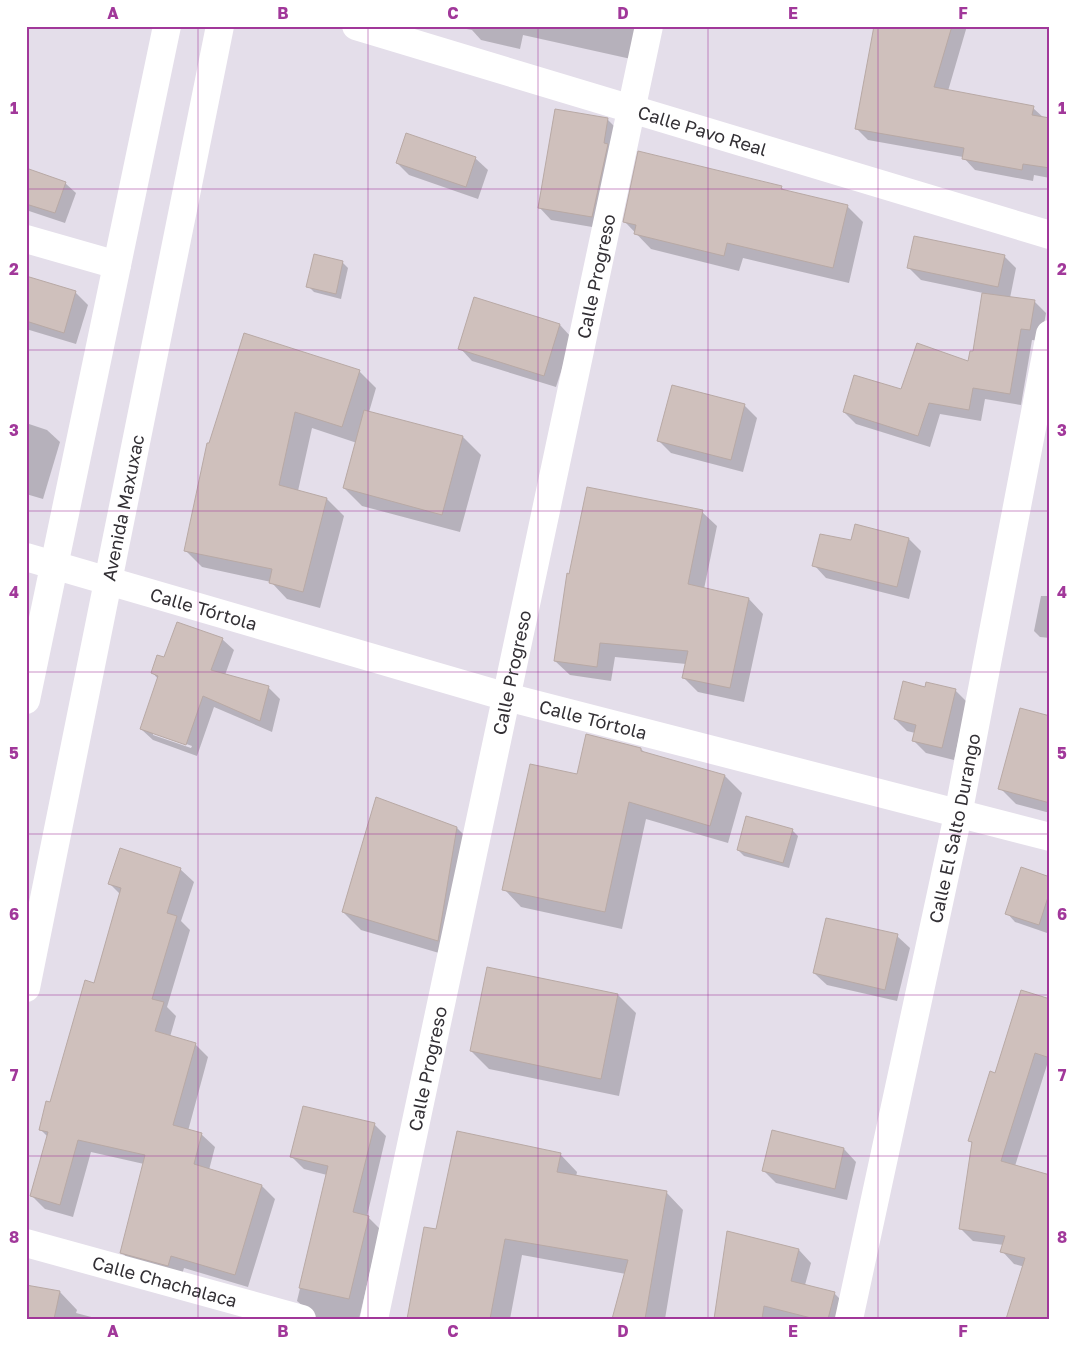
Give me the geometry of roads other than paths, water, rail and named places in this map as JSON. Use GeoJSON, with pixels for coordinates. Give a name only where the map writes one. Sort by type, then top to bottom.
{"type":"FeatureCollection","features":[{"type":"Feature","properties":{"kind":"street"},"geometry":{"type":"LineString","coordinates":[[26,700],[167,26]]}},
{"type":"Feature","properties":{"kind":"street","name":"Avenida Maxuxac"},"geometry":{"type":"LineString","coordinates":[[26,988],[220,26]]}},
{"type":"Feature","properties":{"kind":"street","name":"Calle Pavo Real"},"geometry":{"type":"LineString","coordinates":[[356,26],[632,111],[1050,235]]}},
{"type":"Feature","properties":{"kind":"street","name":"Calle Progreso"},"geometry":{"type":"LineString","coordinates":[[374,1319],[649,26]]}},
{"type":"Feature","properties":{"kind":"street"},"geometry":{"type":"LineString","coordinates":[[26,238],[117,265]]}},
{"type":"Feature","properties":{"kind":"street","name":"Calle El Salto Durango"},"geometry":{"type":"LineString","coordinates":[[849,1319],[958,815],[1050,334]]}},
{"type":"Feature","properties":{"kind":"street","name":"Calle Tórtola"},"geometry":{"type":"LineString","coordinates":[[26,557],[507,697],[958,815],[1050,837]]}},
{"type":"Feature","properties":{"kind":"street","name":"Calle Chachalaca"},"geometry":{"type":"LineString","coordinates":[[26,1243],[302,1319]]}}]}
